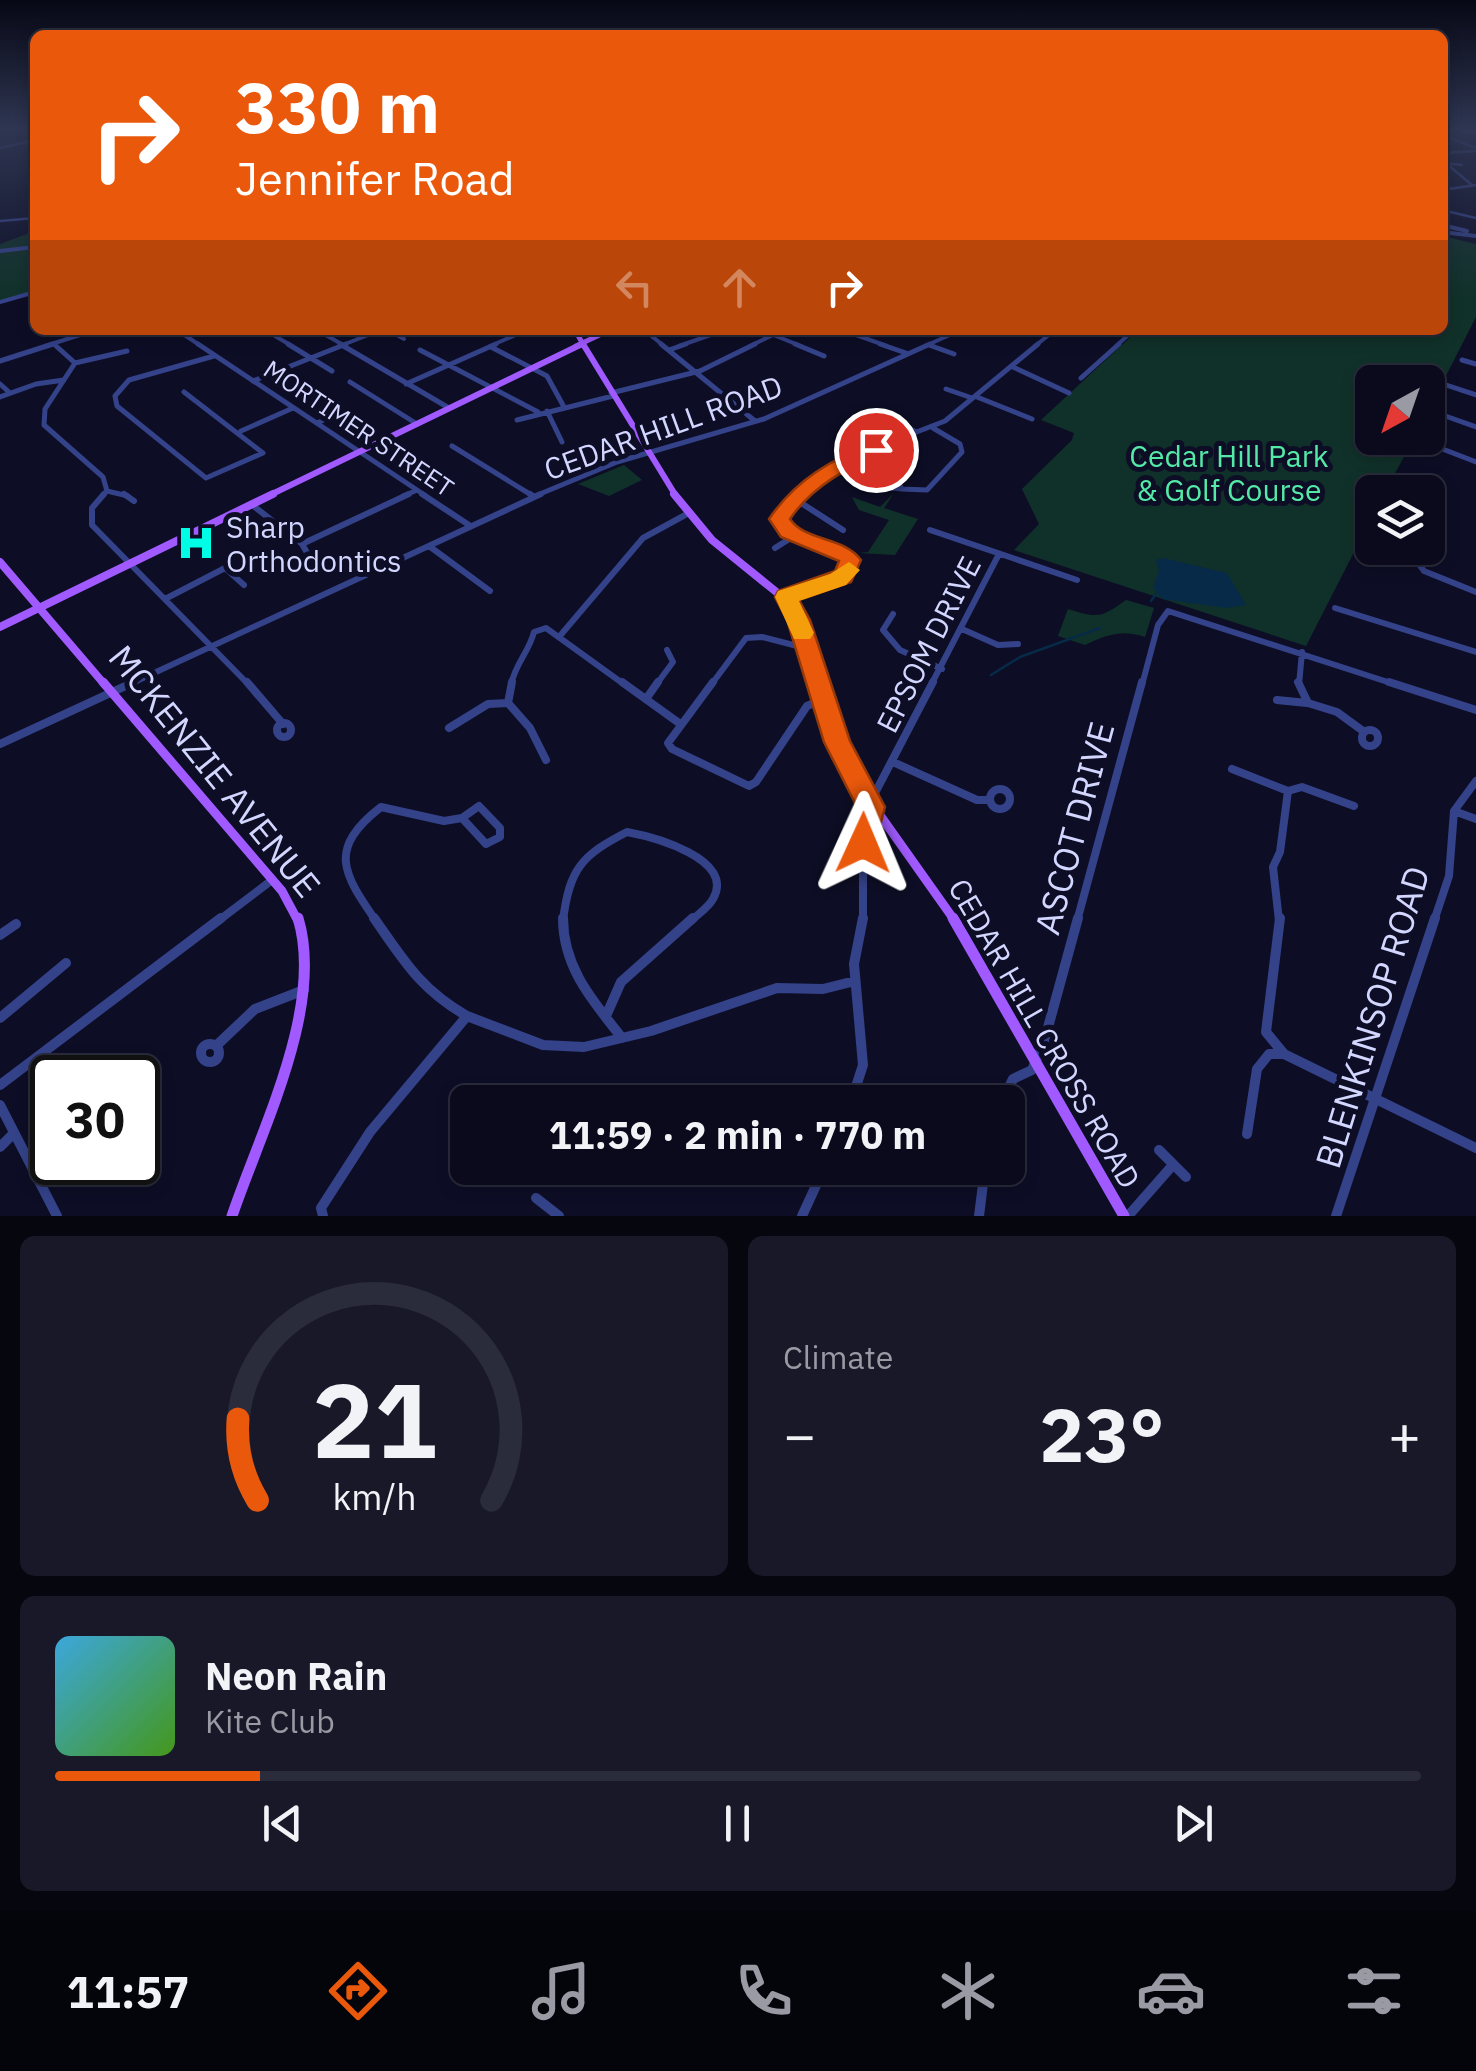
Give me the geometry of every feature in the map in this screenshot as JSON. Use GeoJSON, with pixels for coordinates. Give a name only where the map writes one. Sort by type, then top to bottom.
{"type":"FeatureCollection","features":[{"type":"Feature","properties":{"kind":"main road"},"geometry":{"type":"LineString","coordinates":[[578,335],[688,514],[712,540],[786,597]]}},
{"type":"Feature","properties":{"kind":"main road"},"geometry":{"type":"LineString","coordinates":[[0,627],[600,335]]}},
{"type":"Feature","properties":{"kind":"main road","name":"MCKENZIE AVENUE"},"geometry":{"type":"LineString","coordinates":[[0,562],[273,879],[300,925],[306,949],[306,990],[296,1034],[232,1216]]}},
{"type":"Feature","properties":{"kind":"main road","name":"CEDAR HILL CROSS ROAD"},"geometry":{"type":"LineString","coordinates":[[786,597],[799,620],[821,700],[845,760],[871,807],[942,902],[1126,1216]]}},
{"type":"Feature","properties":{"kind":"street"},"geometry":{"type":"LineString","coordinates":[[1448,211],[1476,218]]}},
{"type":"Feature","properties":{"kind":"street"},"geometry":{"type":"LineString","coordinates":[[2,222],[30,219]]}},
{"type":"Feature","properties":{"kind":"street"},"geometry":{"type":"LineString","coordinates":[[1448,226],[1467,230]]}},
{"type":"Feature","properties":{"kind":"street"},"geometry":{"type":"LineString","coordinates":[[1448,233],[1476,236]]}},
{"type":"Feature","properties":{"kind":"street"},"geometry":{"type":"LineString","coordinates":[[0,251],[30,247]]}},
{"type":"Feature","properties":{"kind":"street"},"geometry":{"type":"LineString","coordinates":[[0,302],[30,293]]}},
{"type":"Feature","properties":{"kind":"street"},"geometry":{"type":"LineString","coordinates":[[0,361],[82,335]]}},
{"type":"Feature","properties":{"kind":"street","name":"MORTIMER STREET"},"geometry":{"type":"LineString","coordinates":[[184,335],[469,525]]}},
{"type":"Feature","properties":{"kind":"street"},"geometry":{"type":"LineString","coordinates":[[325,335],[448,408]]}},
{"type":"Feature","properties":{"kind":"street"},"geometry":{"type":"LineString","coordinates":[[253,381],[371,335]]}},
{"type":"Feature","properties":{"kind":"street"},"geometry":{"type":"LineString","coordinates":[[396,335],[404,339]]}},
{"type":"Feature","properties":{"kind":"street"},"geometry":{"type":"LineString","coordinates":[[406,384],[515,335]]}},
{"type":"Feature","properties":{"kind":"street"},"geometry":{"type":"LineString","coordinates":[[650,335],[756,422]]}},
{"type":"Feature","properties":{"kind":"street"},"geometry":{"type":"LineString","coordinates":[[668,350],[710,335]]}},
{"type":"Feature","properties":{"kind":"street"},"geometry":{"type":"LineString","coordinates":[[517,420],[696,372],[773,335],[824,356]]}},
{"type":"Feature","properties":{"kind":"street"},"geometry":{"type":"LineString","coordinates":[[855,335],[906,354]]}},
{"type":"Feature","properties":{"kind":"street","name":"CEDAR HILL ROAD"},"geometry":{"type":"LineString","coordinates":[[0,744],[469,525],[647,453],[756,422],[948,335]]}},
{"type":"Feature","properties":{"kind":"street"},"geometry":{"type":"LineString","coordinates":[[786,597],[844,576],[851,563],[845,554],[784,528],[780,519],[795,499],[848,459],[932,427],[974,398],[1049,335]]}},
{"type":"Feature","properties":{"kind":"street"},"geometry":{"type":"LineString","coordinates":[[1081,378],[1128,335]]}},
{"type":"Feature","properties":{"kind":"street"},"geometry":{"type":"LineString","coordinates":[[275,336],[332,371]]}},
{"type":"Feature","properties":{"kind":"street"},"geometry":{"type":"LineString","coordinates":[[928,344],[954,354]]}},
{"type":"Feature","properties":{"kind":"street"},"geometry":{"type":"LineString","coordinates":[[55,345],[75,363]]}},
{"type":"Feature","properties":{"kind":"street"},"geometry":{"type":"LineString","coordinates":[[490,346],[548,378],[564,407]]}},
{"type":"Feature","properties":{"kind":"street"},"geometry":{"type":"LineString","coordinates":[[420,350],[538,412]]}},
{"type":"Feature","properties":{"kind":"street"},"geometry":{"type":"LineString","coordinates":[[108,490],[106,481],[44,425],[45,409],[75,363],[127,352]]}},
{"type":"Feature","properties":{"kind":"street"},"geometry":{"type":"LineString","coordinates":[[184,392],[263,453],[211,478],[202,475],[117,406],[115,396],[129,380],[214,356]]}},
{"type":"Feature","properties":{"kind":"street"},"geometry":{"type":"LineString","coordinates":[[1462,360],[1476,364]]}},
{"type":"Feature","properties":{"kind":"street"},"geometry":{"type":"LineString","coordinates":[[1013,367],[1069,393]]}},
{"type":"Feature","properties":{"kind":"street"},"geometry":{"type":"LineString","coordinates":[[0,396],[65,380]]}},
{"type":"Feature","properties":{"kind":"street"},"geometry":{"type":"LineString","coordinates":[[350,382],[417,424]]}},
{"type":"Feature","properties":{"kind":"street"},"geometry":{"type":"LineString","coordinates":[[0,384],[10,393]]}},
{"type":"Feature","properties":{"kind":"street"},"geometry":{"type":"LineString","coordinates":[[1445,385],[1476,395]]}},
{"type":"Feature","properties":{"kind":"street"},"geometry":{"type":"LineString","coordinates":[[946,389],[1032,419]]}},
{"type":"Feature","properties":{"kind":"street"},"geometry":{"type":"LineString","coordinates":[[240,432],[292,408]]}},
{"type":"Feature","properties":{"kind":"street"},"geometry":{"type":"LineString","coordinates":[[316,424],[346,410]]}},
{"type":"Feature","properties":{"kind":"street"},"geometry":{"type":"LineString","coordinates":[[547,410],[562,442]]}},
{"type":"Feature","properties":{"kind":"street"},"geometry":{"type":"LineString","coordinates":[[879,411],[918,432]]}},
{"type":"Feature","properties":{"kind":"street"},"geometry":{"type":"LineString","coordinates":[[1445,416],[1476,427]]}},
{"type":"Feature","properties":{"kind":"street"},"geometry":{"type":"LineString","coordinates":[[902,489],[916,492],[930,488],[963,450],[932,427]]}},
{"type":"Feature","properties":{"kind":"street"},"geometry":{"type":"LineString","coordinates":[[849,439],[876,450]]}},
{"type":"Feature","properties":{"kind":"street"},"geometry":{"type":"LineString","coordinates":[[452,446],[534,497]]}},
{"type":"Feature","properties":{"kind":"street"},"geometry":{"type":"LineString","coordinates":[[1445,450],[1476,462]]}},
{"type":"Feature","properties":{"kind":"street"},"geometry":{"type":"LineString","coordinates":[[108,490],[134,501]]}},
{"type":"Feature","properties":{"kind":"street"},"geometry":{"type":"LineString","coordinates":[[108,490],[92,508],[90,521],[277,713],[283,724]]}},
{"type":"Feature","properties":{"kind":"street"},"geometry":{"type":"LineString","coordinates":[[302,544],[416,490]]}},
{"type":"Feature","properties":{"kind":"street"},"geometry":{"type":"LineString","coordinates":[[795,499],[842,530]]}},
{"type":"Feature","properties":{"kind":"street"},"geometry":{"type":"LineString","coordinates":[[251,504],[302,544],[310,558]]}},
{"type":"Feature","properties":{"kind":"street"},"geometry":{"type":"LineString","coordinates":[[560,638],[642,538],[688,514]]}},
{"type":"Feature","properties":{"kind":"street"},"geometry":{"type":"LineString","coordinates":[[930,530],[1076,580]]}},
{"type":"Feature","properties":{"kind":"street"},"geometry":{"type":"LineString","coordinates":[[775,548],[796,535]]}},
{"type":"Feature","properties":{"kind":"street"},"geometry":{"type":"LineString","coordinates":[[430,546],[490,591]]}},
{"type":"Feature","properties":{"kind":"street","name":"EPSOM DRIVE"},"geometry":{"type":"LineString","coordinates":[[858,1085],[864,1050],[855,980],[863,919],[863,843],[871,807],[999,554]]}},
{"type":"Feature","properties":{"kind":"street"},"geometry":{"type":"LineString","coordinates":[[1420,565],[1424,571],[1476,592]]}},
{"type":"Feature","properties":{"kind":"street"},"geometry":{"type":"LineString","coordinates":[[165,599],[224,568],[244,586]]}},
{"type":"Feature","properties":{"kind":"street"},"geometry":{"type":"LineString","coordinates":[[1335,608],[1476,652]]}},
{"type":"Feature","properties":{"kind":"street","name":"ASCOT DRIVE"},"geometry":{"type":"LineString","coordinates":[[1036,1062],[1158,625],[1168,611],[1302,652]]}},
{"type":"Feature","properties":{"kind":"street"},"geometry":{"type":"LineString","coordinates":[[893,614],[883,630],[889,642],[904,654],[942,669]]}},
{"type":"Feature","properties":{"kind":"street"},"geometry":{"type":"LineString","coordinates":[[508,703],[514,668],[529,652],[534,632],[546,628],[680,723]]}},
{"type":"Feature","properties":{"kind":"street"},"geometry":{"type":"LineString","coordinates":[[962,630],[998,645],[1018,644]]}},
{"type":"Feature","properties":{"kind":"street"},"geometry":{"type":"LineString","coordinates":[[806,648],[762,637],[746,638],[668,743],[672,749],[748,786],[756,782],[807,706],[821,700]]}},
{"type":"Feature","properties":{"kind":"street"},"geometry":{"type":"LineString","coordinates":[[646,700],[673,662],[667,650]]}},
{"type":"Feature","properties":{"kind":"street"},"geometry":{"type":"LineString","coordinates":[[1308,703],[1298,682],[1302,652],[1476,710]]}},
{"type":"Feature","properties":{"kind":"street"},"geometry":{"type":"LineString","coordinates":[[1277,700],[1308,703],[1337,712],[1364,731]]}},
{"type":"Feature","properties":{"kind":"street"},"geometry":{"type":"LineString","coordinates":[[449,728],[488,704],[508,703]]}},
{"type":"Feature","properties":{"kind":"street"},"geometry":{"type":"LineString","coordinates":[[508,703],[530,728],[546,760]]}},
{"type":"Feature","properties":{"kind":"street"},"geometry":{"type":"LineString","coordinates":[[893,762],[978,800],[989,800]]}},
{"type":"Feature","properties":{"kind":"street"},"geometry":{"type":"LineString","coordinates":[[1232,769],[1288,792],[1302,787],[1354,806]]}},
{"type":"Feature","properties":{"kind":"street"},"geometry":{"type":"LineString","coordinates":[[1476,781],[1454,811],[1476,819]]}},
{"type":"Feature","properties":{"kind":"street"},"geometry":{"type":"LineString","coordinates":[[1288,792],[1280,852],[1273,867],[1272,884],[1280,915],[1266,1032],[1284,1054],[1476,1148]]}},
{"type":"Feature","properties":{"kind":"street"},"geometry":{"type":"LineString","coordinates":[[462,818],[486,844],[500,837],[500,828],[484,808],[474,807],[462,818],[444,820],[381,807],[363,821],[347,849],[344,868],[348,881],[419,982],[436,998],[467,1016],[543,1045],[584,1046],[622,1038],[777,988],[824,989],[855,980]]}},
{"type":"Feature","properties":{"kind":"street","name":"BLENKINSOP ROAD"},"geometry":{"type":"LineString","coordinates":[[1336,1216],[1449,876],[1454,811]]}},
{"type":"Feature","properties":{"kind":"street"},"geometry":{"type":"LineString","coordinates":[[606,1016],[621,982],[712,902],[718,887],[715,873],[706,864],[673,846],[628,832],[583,859],[568,888],[561,920],[565,952],[606,1016],[622,1038]]}},
{"type":"Feature","properties":{"kind":"street"},"geometry":{"type":"LineString","coordinates":[[0,1085],[273,879]]}},
{"type":"Feature","properties":{"kind":"street"},"geometry":{"type":"LineString","coordinates":[[0,935],[16,924]]}},
{"type":"Feature","properties":{"kind":"street"},"geometry":{"type":"LineString","coordinates":[[0,1018],[66,963]]}},
{"type":"Feature","properties":{"kind":"street"},"geometry":{"type":"LineString","coordinates":[[217,1044],[255,1009],[306,990]]}},
{"type":"Feature","properties":{"kind":"street"},"geometry":{"type":"LineString","coordinates":[[322,1212],[336,1180],[390,1106],[467,1016]]}},
{"type":"Feature","properties":{"kind":"street"},"geometry":{"type":"LineString","coordinates":[[1248,1134],[1257,1069],[1269,1054],[1284,1054]]}},
{"type":"Feature","properties":{"kind":"street"},"geometry":{"type":"LineString","coordinates":[[1009,1085],[1032,1070],[1036,1062]]}},
{"type":"Feature","properties":{"kind":"street"},"geometry":{"type":"LineString","coordinates":[[0,1105],[57,1216]]}},
{"type":"Feature","properties":{"kind":"street"},"geometry":{"type":"LineString","coordinates":[[0,1147],[14,1133]]}},
{"type":"Feature","properties":{"kind":"street"},"geometry":{"type":"LineString","coordinates":[[1160,1150],[1186,1177]]}},
{"type":"Feature","properties":{"kind":"street"},"geometry":{"type":"LineString","coordinates":[[1126,1216],[1172,1166]]}},
{"type":"Feature","properties":{"kind":"street"},"geometry":{"type":"LineString","coordinates":[[802,1216],[816,1185]]}},
{"type":"Feature","properties":{"kind":"street"},"geometry":{"type":"LineString","coordinates":[[979,1216],[983,1185]]}},
{"type":"Feature","properties":{"kind":"street"},"geometry":{"type":"LineString","coordinates":[[536,1198],[559,1216]]}},
{"type":"Feature","properties":{"kind":"green space"},"geometry":{"type":"Polygon","coordinates":[[[30,233],[30,292],[0,301],[0,244],[30,233]]]}},
{"type":"Feature","properties":{"kind":"green space","name":"Cedar Hill Park & Golf Course"},"geometry":{"type":"Polygon","coordinates":[[[1448,237],[1476,244],[1476,317],[1445,378],[1445,365],[1355,365],[1355,455],[1405,455],[1394,475],[1355,475],[1355,550],[1306,646],[1014,550],[1039,524],[1022,489],[1072,440],[1074,433],[1041,420],[1133,335],[1448,335],[1448,237]]]}},
{"type":"Feature","properties":{"kind":"green space"},"geometry":{"type":"Polygon","coordinates":[[[624,465],[642,480],[609,496],[578,484],[624,465]]]}},
{"type":"Feature","properties":{"kind":"green space"},"geometry":{"type":"Polygon","coordinates":[[[894,493],[884,508],[918,519],[895,555],[859,553],[868,552],[889,520],[859,510],[852,497],[880,507],[894,493]]]}},
{"type":"Feature","properties":{"kind":"green space"},"geometry":{"type":"Polygon","coordinates":[[[1126,600],[1154,608],[1145,637],[1114,634],[1085,645],[1058,636],[1068,609],[1100,615],[1126,600]]]}},
{"type":"Feature","properties":{"kind":"water"},"geometry":{"type":"Polygon","coordinates":[[[1163,558],[1227,573],[1246,605],[1226,608],[1162,599],[1153,587],[1159,571],[1156,560],[1163,558]]]}},
{"type":"Feature","properties":{"kind":"waterway"},"geometry":{"type":"LineString","coordinates":[[1151,601],[1156,594]]}},
{"type":"Feature","properties":{"kind":"waterway"},"geometry":{"type":"LineString","coordinates":[[991,675],[1020,657],[1100,628]]}},
{"type":"Feature","properties":{"kind":"slow traffic"},"geometry":{"type":"LineString","coordinates":[[802,633],[786,597],[838,579],[849,570]]}},
{"type":"Feature","properties":{"kind":"place","name":"Sharp Orthodontics"},"geometry":{"type":"Point","coordinates":[196,543]}},
{"type":"Feature","properties":{"kind":"route"},"geometry":{"type":"LineString","coordinates":[[863,843],[871,807],[837,742],[812,672],[799,620],[786,597],[844,576],[851,563],[842,552],[788,532],[780,519],[784,509],[843,462],[876,450]]}}]}
